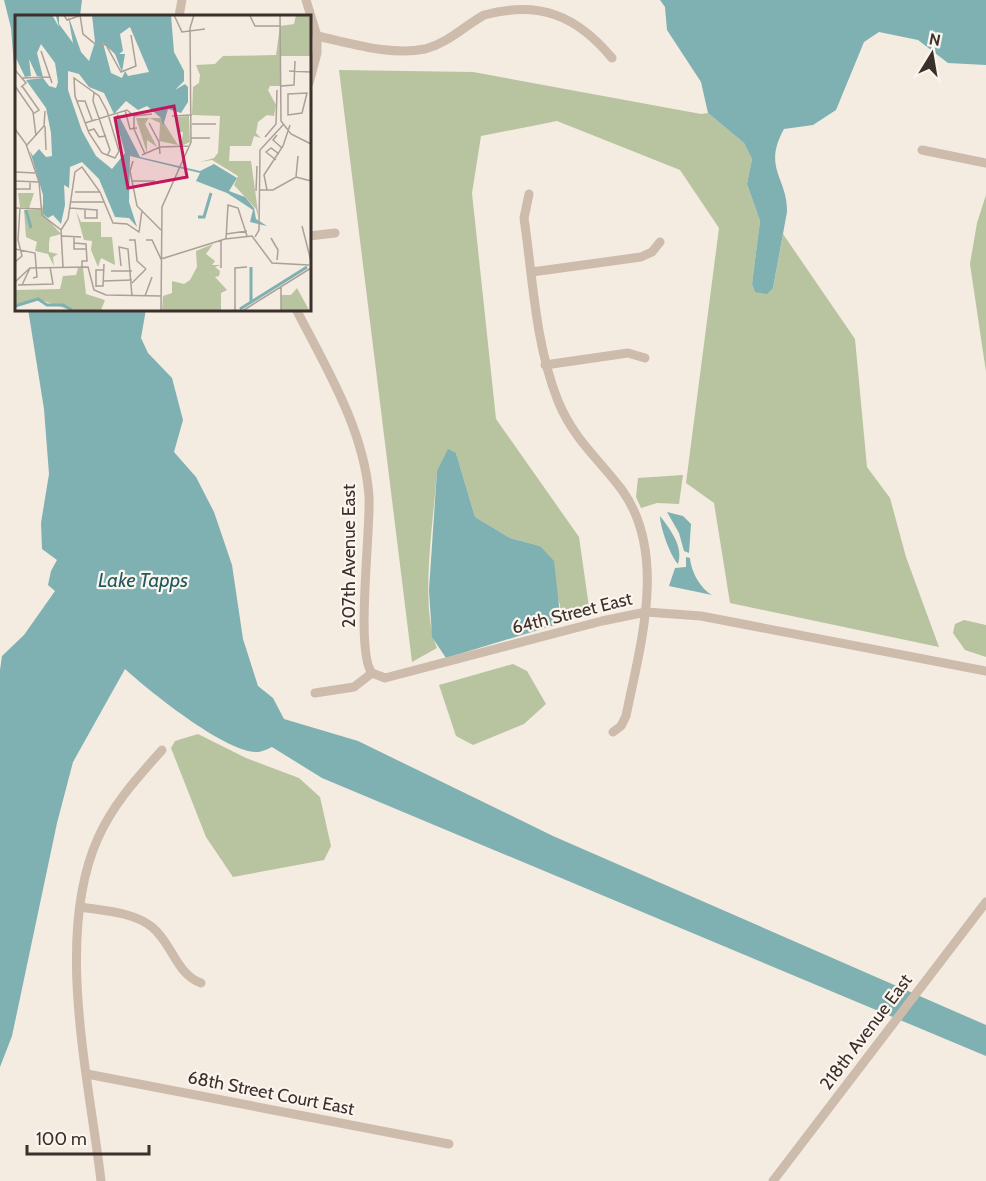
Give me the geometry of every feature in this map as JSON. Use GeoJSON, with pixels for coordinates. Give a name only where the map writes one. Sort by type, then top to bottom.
{"type":"FeatureCollection","features":[{"type":"Feature","properties":{"kind":"street"},"geometry":{"type":"LineString","coordinates":[[179,15],[182,0]]}},
{"type":"Feature","properties":{"kind":"street"},"geometry":{"type":"LineString","coordinates":[[306,0],[316,36],[317,53],[310,79]]}},
{"type":"Feature","properties":{"kind":"street"},"geometry":{"type":"LineString","coordinates":[[316,36],[393,51],[416,50],[437,45],[500,8],[536,5],[554,8],[575,19],[612,58]]}},
{"type":"Feature","properties":{"kind":"street"},"geometry":{"type":"LineString","coordinates":[[922,150],[986,163]]}},
{"type":"Feature","properties":{"kind":"street"},"geometry":{"type":"LineString","coordinates":[[529,194],[524,218],[545,365],[567,420],[591,455],[621,488],[639,521],[643,538],[646,612],[626,716],[621,726],[613,732]]}},
{"type":"Feature","properties":{"kind":"street"},"geometry":{"type":"LineString","coordinates":[[310,236],[335,233]]}},
{"type":"Feature","properties":{"kind":"street"},"geometry":{"type":"LineString","coordinates":[[532,272],[641,257],[652,252],[660,242]]}},
{"type":"Feature","properties":{"kind":"street","name":"207th Avenue East"},"geometry":{"type":"LineString","coordinates":[[296,310],[339,395],[362,457],[369,497],[364,614],[366,660],[372,673]]}},
{"type":"Feature","properties":{"kind":"street"},"geometry":{"type":"LineString","coordinates":[[545,365],[628,353],[645,358]]}},
{"type":"Feature","properties":{"kind":"street","name":"64th Street East"},"geometry":{"type":"LineString","coordinates":[[372,673],[385,678],[602,621],[646,612],[701,616],[986,671]]}},
{"type":"Feature","properties":{"kind":"street"},"geometry":{"type":"LineString","coordinates":[[315,693],[354,687],[372,673]]}},
{"type":"Feature","properties":{"kind":"street"},"geometry":{"type":"LineString","coordinates":[[101,1181],[77,988],[81,907],[98,838],[118,801],[162,750]]}},
{"type":"Feature","properties":{"kind":"street","name":"218th Avenue East"},"geometry":{"type":"LineString","coordinates":[[773,1181],[986,902]]}},
{"type":"Feature","properties":{"kind":"street"},"geometry":{"type":"LineString","coordinates":[[81,907],[134,917],[146,923],[164,939],[184,971],[201,983]]}},
{"type":"Feature","properties":{"kind":"street","name":"68th Street Court East"},"geometry":{"type":"LineString","coordinates":[[87,1074],[449,1144]]}},
{"type":"Feature","properties":{"kind":"green space"},"geometry":{"type":"Polygon","coordinates":[[[339,70],[473,72],[701,114],[708,113],[744,143],[752,159],[747,184],[760,221],[752,284],[755,292],[773,288],[783,234],[855,339],[867,467],[890,498],[906,557],[939,647],[730,603],[714,503],[686,483],[719,228],[680,170],[557,121],[481,136],[472,193],[496,419],[579,537],[589,607],[561,623],[560,605],[540,546],[510,538],[475,517],[456,453],[437,471],[428,586],[432,630],[437,648],[412,662],[339,70]]]}},
{"type":"Feature","properties":{"kind":"green space"},"geometry":{"type":"Polygon","coordinates":[[[986,195],[986,372],[970,264],[977,223],[986,195]]]}},
{"type":"Feature","properties":{"kind":"green space"},"geometry":{"type":"Polygon","coordinates":[[[683,475],[679,504],[657,503],[641,508],[636,497],[638,478],[683,475]]]}},
{"type":"Feature","properties":{"kind":"green space"},"geometry":{"type":"Polygon","coordinates":[[[964,620],[986,625],[986,657],[965,650],[953,633],[955,624],[964,620]]]}},
{"type":"Feature","properties":{"kind":"green space"},"geometry":{"type":"Polygon","coordinates":[[[513,664],[527,671],[546,704],[524,724],[473,745],[456,736],[439,685],[513,664]]]}},
{"type":"Feature","properties":{"kind":"green space"},"geometry":{"type":"Polygon","coordinates":[[[198,734],[246,758],[299,778],[320,797],[331,846],[324,860],[233,877],[206,837],[171,748],[175,741],[198,734]]]}},
{"type":"Feature","properties":{"kind":"water"},"geometry":{"type":"Polygon","coordinates":[[[4,0],[82,0],[80,15],[15,15],[15,78],[11,28],[4,0]]]}},
{"type":"Feature","properties":{"kind":"water"},"geometry":{"type":"Polygon","coordinates":[[[660,0],[986,0],[986,65],[948,63],[918,40],[879,32],[864,42],[836,110],[813,125],[784,129],[775,154],[787,212],[773,288],[767,294],[755,292],[752,284],[760,221],[747,184],[752,159],[744,143],[708,113],[701,82],[667,30],[665,7],[660,0]]]}},
{"type":"Feature","properties":{"kind":"water","name":"Lake Tapps"},"geometry":{"type":"Polygon","coordinates":[[[28,310],[146,310],[141,338],[148,353],[172,378],[183,420],[174,452],[196,477],[214,512],[232,565],[243,639],[258,686],[273,698],[284,719],[358,741],[553,836],[986,1025],[986,1056],[322,778],[272,747],[259,752],[245,750],[228,743],[189,720],[125,669],[73,762],[57,823],[12,1036],[0,1067],[0,670],[2,656],[24,635],[55,591],[48,585],[51,571],[57,560],[42,549],[41,523],[49,474],[44,409],[28,310]]]}},
{"type":"Feature","properties":{"kind":"water"},"geometry":{"type":"Polygon","coordinates":[[[448,449],[456,453],[475,517],[510,538],[540,546],[554,561],[561,623],[446,658],[432,637],[429,590],[437,471],[448,449]]]}},
{"type":"Feature","properties":{"kind":"water"},"geometry":{"type":"Polygon","coordinates":[[[667,512],[683,516],[691,524],[689,553],[684,551],[679,533],[667,512]]]}},
{"type":"Feature","properties":{"kind":"water"},"geometry":{"type":"Polygon","coordinates":[[[660,516],[678,545],[678,564],[666,542],[660,516]]]}},
{"type":"Feature","properties":{"kind":"water"},"geometry":{"type":"Polygon","coordinates":[[[686,557],[690,558],[692,569],[700,584],[712,595],[669,586],[675,568],[686,567],[686,557]]]}}]}
